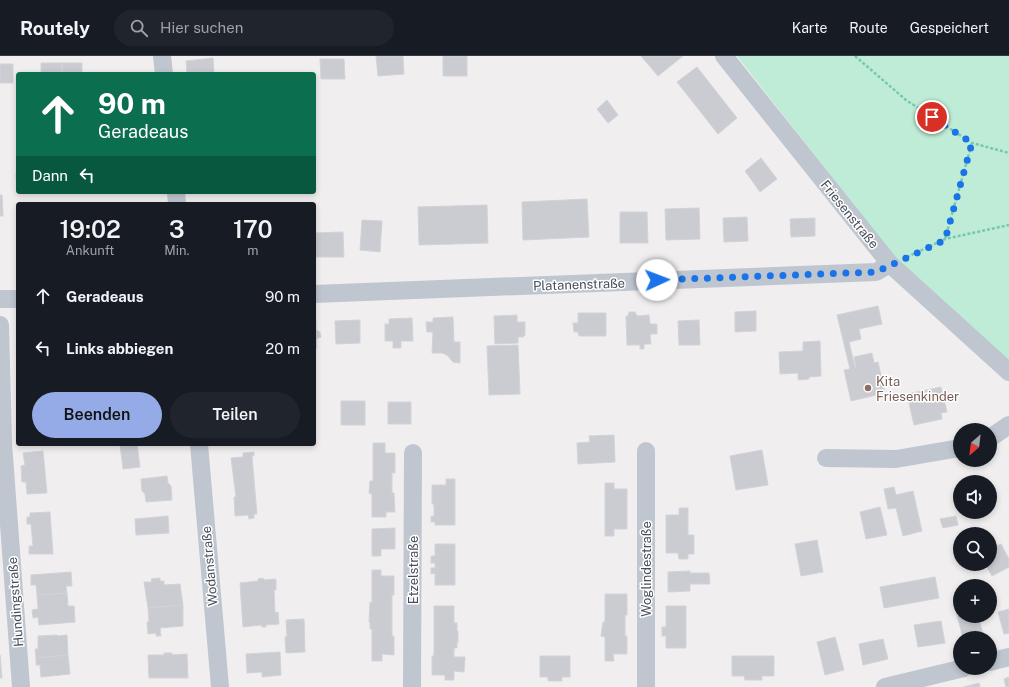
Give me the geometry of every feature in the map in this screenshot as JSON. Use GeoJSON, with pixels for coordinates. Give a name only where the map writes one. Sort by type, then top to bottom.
{"type":"FeatureCollection","features":[{"type":"Feature","properties":{"kind":"street"},"geometry":{"type":"LineString","coordinates":[[162,56],[164,72]]}},
{"type":"Feature","properties":{"kind":"street","name":"Friesenstraße"},"geometry":{"type":"LineString","coordinates":[[724,56],[890,264],[1009,372]]}},
{"type":"Feature","properties":{"kind":"street","name":"Platanenstraße"},"geometry":{"type":"LineString","coordinates":[[316,294],[876,272],[890,264]]}},
{"type":"Feature","properties":{"kind":"street"},"geometry":{"type":"LineString","coordinates":[[0,300],[16,299]]}},
{"type":"Feature","properties":{"kind":"street","name":"Hundingstraße"},"geometry":{"type":"LineString","coordinates":[[0,325],[4,448],[21,687]]}},
{"type":"Feature","properties":{"kind":"street"},"geometry":{"type":"LineString","coordinates":[[997,433],[1009,425]]}},
{"type":"Feature","properties":{"kind":"street","name":"Wodanstraße"},"geometry":{"type":"LineString","coordinates":[[199,446],[220,687]]}},
{"type":"Feature","properties":{"kind":"street"},"geometry":{"type":"LineString","coordinates":[[826,458],[896,459],[953,449]]}},
{"type":"Feature","properties":{"kind":"street","name":"Woglindestraße"},"geometry":{"type":"LineString","coordinates":[[646,451],[646,687]]}},
{"type":"Feature","properties":{"kind":"street","name":"Etzelstraße"},"geometry":{"type":"LineString","coordinates":[[412,687],[413,454]]}},
{"type":"Feature","properties":{"kind":"street"},"geometry":{"type":"LineString","coordinates":[[997,660],[1009,657]]}},
{"type":"Feature","properties":{"kind":"street"},"geometry":{"type":"LineString","coordinates":[[885,687],[953,671]]}},
{"type":"Feature","properties":{"kind":"path"},"geometry":{"type":"LineString","coordinates":[[855,56],[906,100],[972,143],[1009,153]]}},
{"type":"Feature","properties":{"kind":"path"},"geometry":{"type":"LineString","coordinates":[[945,240],[972,143]]}},
{"type":"Feature","properties":{"kind":"path"},"geometry":{"type":"LineString","coordinates":[[890,264],[945,240],[1009,225]]}},
{"type":"Feature","properties":{"kind":"green space"},"geometry":{"type":"Polygon","coordinates":[[[737,56],[1009,56],[1009,363],[904,269],[737,56]]]}},
{"type":"Feature","properties":{"kind":"building"},"geometry":{"type":"Polygon","coordinates":[[[376,56],[403,56],[404,74],[378,76],[376,56]]]}},
{"type":"Feature","properties":{"kind":"building"},"geometry":{"type":"Polygon","coordinates":[[[443,56],[467,56],[467,76],[443,76],[443,56]]]}},
{"type":"Feature","properties":{"kind":"building"},"geometry":{"type":"Polygon","coordinates":[[[641,56],[683,56],[658,76],[641,56]]]}},
{"type":"Feature","properties":{"kind":"building"},"geometry":{"type":"Polygon","coordinates":[[[213,58],[214,72],[187,72],[186,61],[213,58]]]}},
{"type":"Feature","properties":{"kind":"building"},"geometry":{"type":"Polygon","coordinates":[[[320,59],[344,59],[345,79],[321,79],[320,59]]]}},
{"type":"Feature","properties":{"kind":"building"},"geometry":{"type":"Polygon","coordinates":[[[41,63],[62,63],[62,72],[41,72],[41,63]]]}},
{"type":"Feature","properties":{"kind":"building"},"geometry":{"type":"Polygon","coordinates":[[[62,63],[82,63],[82,72],[62,72],[62,63]]]}},
{"type":"Feature","properties":{"kind":"building"},"geometry":{"type":"Polygon","coordinates":[[[0,64],[13,64],[13,83],[0,83],[0,64]]]}},
{"type":"Feature","properties":{"kind":"building"},"geometry":{"type":"Polygon","coordinates":[[[697,67],[737,118],[718,134],[677,82],[697,67]]]}},
{"type":"Feature","properties":{"kind":"building"},"geometry":{"type":"Polygon","coordinates":[[[607,100],[618,115],[608,123],[597,109],[607,100]]]}},
{"type":"Feature","properties":{"kind":"building"},"geometry":{"type":"Polygon","coordinates":[[[761,158],[777,179],[760,192],[745,171],[761,158]]]}},
{"type":"Feature","properties":{"kind":"building"},"geometry":{"type":"Polygon","coordinates":[[[0,195],[2,195],[3,216],[0,216],[0,195]]]}},
{"type":"Feature","properties":{"kind":"building"},"geometry":{"type":"Polygon","coordinates":[[[587,199],[589,237],[523,240],[522,202],[587,199]]]}},
{"type":"Feature","properties":{"kind":"building"},"geometry":{"type":"Polygon","coordinates":[[[487,205],[488,243],[419,245],[418,207],[487,205]]]}},
{"type":"Feature","properties":{"kind":"building"},"geometry":{"type":"Polygon","coordinates":[[[699,208],[700,239],[666,240],[665,209],[699,208]]]}},
{"type":"Feature","properties":{"kind":"building"},"geometry":{"type":"Polygon","coordinates":[[[620,212],[647,212],[648,243],[620,243],[620,212]]]}},
{"type":"Feature","properties":{"kind":"building"},"geometry":{"type":"Polygon","coordinates":[[[747,217],[748,241],[724,242],[723,218],[747,217]]]}},
{"type":"Feature","properties":{"kind":"building"},"geometry":{"type":"Polygon","coordinates":[[[815,218],[815,236],[791,237],[790,219],[815,218]]]}},
{"type":"Feature","properties":{"kind":"building"},"geometry":{"type":"Polygon","coordinates":[[[362,220],[382,221],[380,252],[360,250],[362,220]]]}},
{"type":"Feature","properties":{"kind":"building"},"geometry":{"type":"Polygon","coordinates":[[[343,232],[344,257],[316,257],[316,233],[343,232]]]}},
{"type":"Feature","properties":{"kind":"building"},"geometry":{"type":"Polygon","coordinates":[[[878,306],[882,324],[859,329],[861,339],[849,342],[855,367],[854,357],[872,353],[874,363],[878,362],[885,393],[851,401],[844,370],[850,369],[837,315],[878,306]]]}},
{"type":"Feature","properties":{"kind":"building"},"geometry":{"type":"Polygon","coordinates":[[[756,311],[756,331],[735,332],[735,312],[756,311]]]}},
{"type":"Feature","properties":{"kind":"building"},"geometry":{"type":"Polygon","coordinates":[[[629,312],[635,312],[637,316],[649,315],[650,324],[657,324],[657,334],[650,334],[651,344],[644,344],[644,349],[640,349],[640,345],[627,345],[626,316],[628,316],[629,312]]]}},
{"type":"Feature","properties":{"kind":"building"},"geometry":{"type":"Polygon","coordinates":[[[578,313],[606,313],[606,336],[579,336],[578,332],[574,332],[573,323],[578,323],[578,313]]]}},
{"type":"Feature","properties":{"kind":"building"},"geometry":{"type":"Polygon","coordinates":[[[517,315],[517,322],[525,322],[525,335],[523,337],[518,337],[518,343],[495,344],[494,316],[517,315]]]}},
{"type":"Feature","properties":{"kind":"building"},"geometry":{"type":"Polygon","coordinates":[[[453,317],[454,342],[460,342],[460,363],[453,362],[447,355],[442,353],[432,353],[433,332],[427,332],[426,322],[433,322],[433,318],[453,317]]]}},
{"type":"Feature","properties":{"kind":"building"},"geometry":{"type":"Polygon","coordinates":[[[412,318],[413,341],[401,341],[401,348],[393,348],[393,341],[385,341],[385,324],[389,324],[389,319],[412,318]]]}},
{"type":"Feature","properties":{"kind":"building"},"geometry":{"type":"Polygon","coordinates":[[[360,320],[360,343],[336,344],[335,321],[360,320]]]}},
{"type":"Feature","properties":{"kind":"building"},"geometry":{"type":"Polygon","coordinates":[[[699,320],[700,345],[679,345],[678,321],[699,320]]]}},
{"type":"Feature","properties":{"kind":"building"},"geometry":{"type":"Polygon","coordinates":[[[316,330],[320,332],[321,337],[316,339],[316,330]]]}},
{"type":"Feature","properties":{"kind":"building"},"geometry":{"type":"Polygon","coordinates":[[[820,341],[821,376],[798,380],[798,373],[780,374],[779,352],[803,351],[803,342],[820,341]]]}},
{"type":"Feature","properties":{"kind":"building"},"geometry":{"type":"Polygon","coordinates":[[[518,345],[520,394],[489,395],[487,346],[518,345]]]}},
{"type":"Feature","properties":{"kind":"building"},"geometry":{"type":"Polygon","coordinates":[[[941,387],[947,412],[941,413],[942,419],[914,425],[907,394],[941,387]]]}},
{"type":"Feature","properties":{"kind":"building"},"geometry":{"type":"Polygon","coordinates":[[[341,401],[365,401],[365,425],[341,425],[341,401]]]}},
{"type":"Feature","properties":{"kind":"building"},"geometry":{"type":"Polygon","coordinates":[[[388,402],[411,402],[411,424],[388,424],[388,402]]]}},
{"type":"Feature","properties":{"kind":"building"},"geometry":{"type":"Polygon","coordinates":[[[614,435],[615,462],[578,464],[577,443],[590,442],[589,436],[614,435]]]}},
{"type":"Feature","properties":{"kind":"building"},"geometry":{"type":"Polygon","coordinates":[[[373,443],[385,443],[385,453],[395,453],[395,473],[392,473],[392,493],[394,493],[395,512],[386,512],[386,517],[372,517],[372,494],[369,493],[370,481],[373,481],[373,443]]]}},
{"type":"Feature","properties":{"kind":"building"},"geometry":{"type":"Polygon","coordinates":[[[120,446],[137,446],[140,467],[123,469],[120,446]]]}},
{"type":"Feature","properties":{"kind":"building"},"geometry":{"type":"Polygon","coordinates":[[[762,450],[768,485],[736,490],[730,456],[762,450]]]}},
{"type":"Feature","properties":{"kind":"building"},"geometry":{"type":"Polygon","coordinates":[[[43,451],[47,493],[27,494],[26,482],[22,482],[21,466],[25,465],[23,453],[43,451]]]}},
{"type":"Feature","properties":{"kind":"building"},"geometry":{"type":"Polygon","coordinates":[[[254,452],[254,456],[252,456],[257,514],[254,514],[254,518],[249,519],[248,515],[235,516],[234,497],[236,497],[231,458],[243,457],[243,453],[254,452]]]}},
{"type":"Feature","properties":{"kind":"building"},"geometry":{"type":"Polygon","coordinates":[[[167,476],[168,483],[171,486],[172,500],[146,502],[145,494],[142,491],[141,479],[167,476]]]}},
{"type":"Feature","properties":{"kind":"building"},"geometry":{"type":"Polygon","coordinates":[[[446,479],[455,479],[455,525],[435,525],[435,522],[431,522],[431,516],[434,516],[434,504],[432,504],[432,485],[446,485],[446,479]]]}},
{"type":"Feature","properties":{"kind":"building"},"geometry":{"type":"Polygon","coordinates":[[[605,483],[614,483],[614,489],[627,489],[627,529],[614,529],[614,536],[605,536],[605,483]]]}},
{"type":"Feature","properties":{"kind":"building"},"geometry":{"type":"Polygon","coordinates":[[[894,487],[896,495],[913,491],[922,531],[903,536],[896,508],[888,509],[884,489],[894,487]]]}},
{"type":"Feature","properties":{"kind":"building"},"geometry":{"type":"Polygon","coordinates":[[[880,507],[887,535],[866,539],[860,512],[880,507]]]}},
{"type":"Feature","properties":{"kind":"building"},"geometry":{"type":"Polygon","coordinates":[[[679,508],[688,508],[688,535],[694,535],[694,554],[688,554],[688,559],[679,559],[678,553],[666,553],[666,515],[679,515],[679,508]]]}},
{"type":"Feature","properties":{"kind":"building"},"geometry":{"type":"Polygon","coordinates":[[[50,512],[53,554],[29,554],[29,546],[33,546],[31,524],[27,524],[27,517],[30,517],[30,513],[50,512]]]}},
{"type":"Feature","properties":{"kind":"building"},"geometry":{"type":"Polygon","coordinates":[[[168,516],[169,533],[136,535],[135,519],[168,516]]]}},
{"type":"Feature","properties":{"kind":"building"},"geometry":{"type":"Polygon","coordinates":[[[953,517],[953,519],[957,519],[958,525],[943,528],[940,519],[953,517]]]}},
{"type":"Feature","properties":{"kind":"building"},"geometry":{"type":"Polygon","coordinates":[[[395,528],[395,549],[381,549],[381,556],[372,556],[372,529],[395,528]]]}},
{"type":"Feature","properties":{"kind":"building"},"geometry":{"type":"Polygon","coordinates":[[[817,540],[823,572],[801,576],[795,544],[817,540]]]}},
{"type":"Feature","properties":{"kind":"building"},"geometry":{"type":"Polygon","coordinates":[[[435,544],[455,544],[455,585],[435,585],[435,573],[431,574],[431,568],[435,568],[435,563],[431,563],[431,556],[435,556],[435,544]]]}},
{"type":"Feature","properties":{"kind":"building"},"geometry":{"type":"Polygon","coordinates":[[[1001,544],[1009,559],[1009,567],[992,576],[989,571],[997,571],[997,546],[1001,544]]]}},
{"type":"Feature","properties":{"kind":"building"},"geometry":{"type":"Polygon","coordinates":[[[372,570],[381,570],[381,576],[394,576],[394,595],[392,595],[392,636],[394,636],[394,655],[382,654],[382,661],[372,661],[372,629],[370,629],[369,622],[370,602],[372,603],[372,570]]]}},
{"type":"Feature","properties":{"kind":"building"},"geometry":{"type":"Polygon","coordinates":[[[690,571],[690,573],[709,573],[710,584],[690,584],[690,591],[668,592],[668,572],[690,571]]]}},
{"type":"Feature","properties":{"kind":"building"},"geometry":{"type":"Polygon","coordinates":[[[71,572],[72,586],[66,586],[67,593],[37,595],[36,585],[31,585],[31,575],[71,572]]]}},
{"type":"Feature","properties":{"kind":"building"},"geometry":{"type":"Polygon","coordinates":[[[935,577],[939,598],[884,608],[880,587],[935,577]]]}},
{"type":"Feature","properties":{"kind":"building"},"geometry":{"type":"Polygon","coordinates":[[[160,578],[160,581],[164,581],[164,585],[180,584],[183,605],[148,608],[144,582],[152,582],[151,579],[160,578]]]}},
{"type":"Feature","properties":{"kind":"building"},"geometry":{"type":"Polygon","coordinates":[[[263,578],[264,580],[276,579],[276,590],[274,590],[275,613],[278,612],[279,624],[266,625],[266,627],[262,627],[261,625],[243,627],[240,583],[258,581],[258,579],[263,578]]]}},
{"type":"Feature","properties":{"kind":"building"},"geometry":{"type":"Polygon","coordinates":[[[67,593],[68,606],[74,606],[75,622],[39,625],[38,617],[33,618],[32,610],[38,609],[37,595],[67,593]]]}},
{"type":"Feature","properties":{"kind":"building"},"geometry":{"type":"Polygon","coordinates":[[[605,594],[627,594],[625,636],[627,636],[627,654],[613,654],[614,661],[605,661],[605,637],[601,636],[603,622],[605,622],[605,594]]]}},
{"type":"Feature","properties":{"kind":"building"},"geometry":{"type":"Polygon","coordinates":[[[183,605],[183,626],[160,628],[161,636],[156,636],[156,633],[148,634],[148,608],[183,605]]]}},
{"type":"Feature","properties":{"kind":"building"},"geometry":{"type":"Polygon","coordinates":[[[434,606],[454,606],[454,623],[457,623],[458,642],[457,648],[454,648],[454,657],[465,657],[464,672],[454,671],[454,680],[445,680],[445,675],[432,675],[432,656],[434,656],[434,606]]]}},
{"type":"Feature","properties":{"kind":"building"},"geometry":{"type":"Polygon","coordinates":[[[666,606],[686,606],[686,648],[666,648],[666,636],[662,636],[662,627],[666,627],[666,606]]]}},
{"type":"Feature","properties":{"kind":"building"},"geometry":{"type":"Polygon","coordinates":[[[1009,609],[1009,633],[1004,634],[998,612],[1009,609]]]}},
{"type":"Feature","properties":{"kind":"building"},"geometry":{"type":"Polygon","coordinates":[[[304,619],[305,652],[286,653],[286,620],[304,619]]]}},
{"type":"Feature","properties":{"kind":"building"},"geometry":{"type":"Polygon","coordinates":[[[941,621],[945,643],[918,647],[914,625],[941,621]]]}},
{"type":"Feature","properties":{"kind":"building"},"geometry":{"type":"Polygon","coordinates":[[[959,623],[980,623],[982,631],[961,631],[959,623]]]}},
{"type":"Feature","properties":{"kind":"building"},"geometry":{"type":"Polygon","coordinates":[[[67,635],[68,655],[36,658],[35,649],[38,649],[38,636],[67,635]]]}},
{"type":"Feature","properties":{"kind":"building"},"geometry":{"type":"Polygon","coordinates":[[[835,637],[844,670],[825,675],[817,642],[835,637]]]}},
{"type":"Feature","properties":{"kind":"building"},"geometry":{"type":"Polygon","coordinates":[[[883,639],[888,659],[863,665],[859,644],[883,639]]]}},
{"type":"Feature","properties":{"kind":"building"},"geometry":{"type":"Polygon","coordinates":[[[280,652],[281,675],[262,677],[262,672],[247,673],[246,654],[280,652]]]}},
{"type":"Feature","properties":{"kind":"building"},"geometry":{"type":"Polygon","coordinates":[[[164,653],[172,653],[172,655],[187,654],[188,678],[149,678],[148,655],[164,655],[164,653]]]}},
{"type":"Feature","properties":{"kind":"building"},"geometry":{"type":"Polygon","coordinates":[[[0,655],[2,678],[0,678],[0,655]]]}},
{"type":"Feature","properties":{"kind":"building"},"geometry":{"type":"Polygon","coordinates":[[[68,655],[70,674],[41,677],[40,665],[36,665],[36,658],[68,655]]]}},
{"type":"Feature","properties":{"kind":"building"},"geometry":{"type":"Polygon","coordinates":[[[540,656],[570,656],[570,677],[562,677],[562,681],[548,681],[548,677],[540,677],[540,656]]]}},
{"type":"Feature","properties":{"kind":"building"},"geometry":{"type":"Polygon","coordinates":[[[732,656],[774,656],[774,676],[762,676],[762,680],[745,680],[744,676],[732,676],[732,656]]]}},
{"type":"Feature","properties":{"kind":"building"},"geometry":{"type":"Polygon","coordinates":[[[1009,677],[1009,687],[1006,687],[1004,679],[1009,677]]]}},
{"type":"Feature","properties":{"kind":"building"},"geometry":{"type":"Polygon","coordinates":[[[979,683],[980,687],[964,687],[979,683]]]}},
{"type":"Feature","properties":{"kind":"place","name":"Kita Friesenkinder"},"geometry":{"type":"Point","coordinates":[868,388]}},
{"type":"Feature","properties":{"kind":"route"},"geometry":{"type":"LineString","coordinates":[[657,280],[876,272],[890,264],[945,240],[972,143],[932,117]]}}]}
